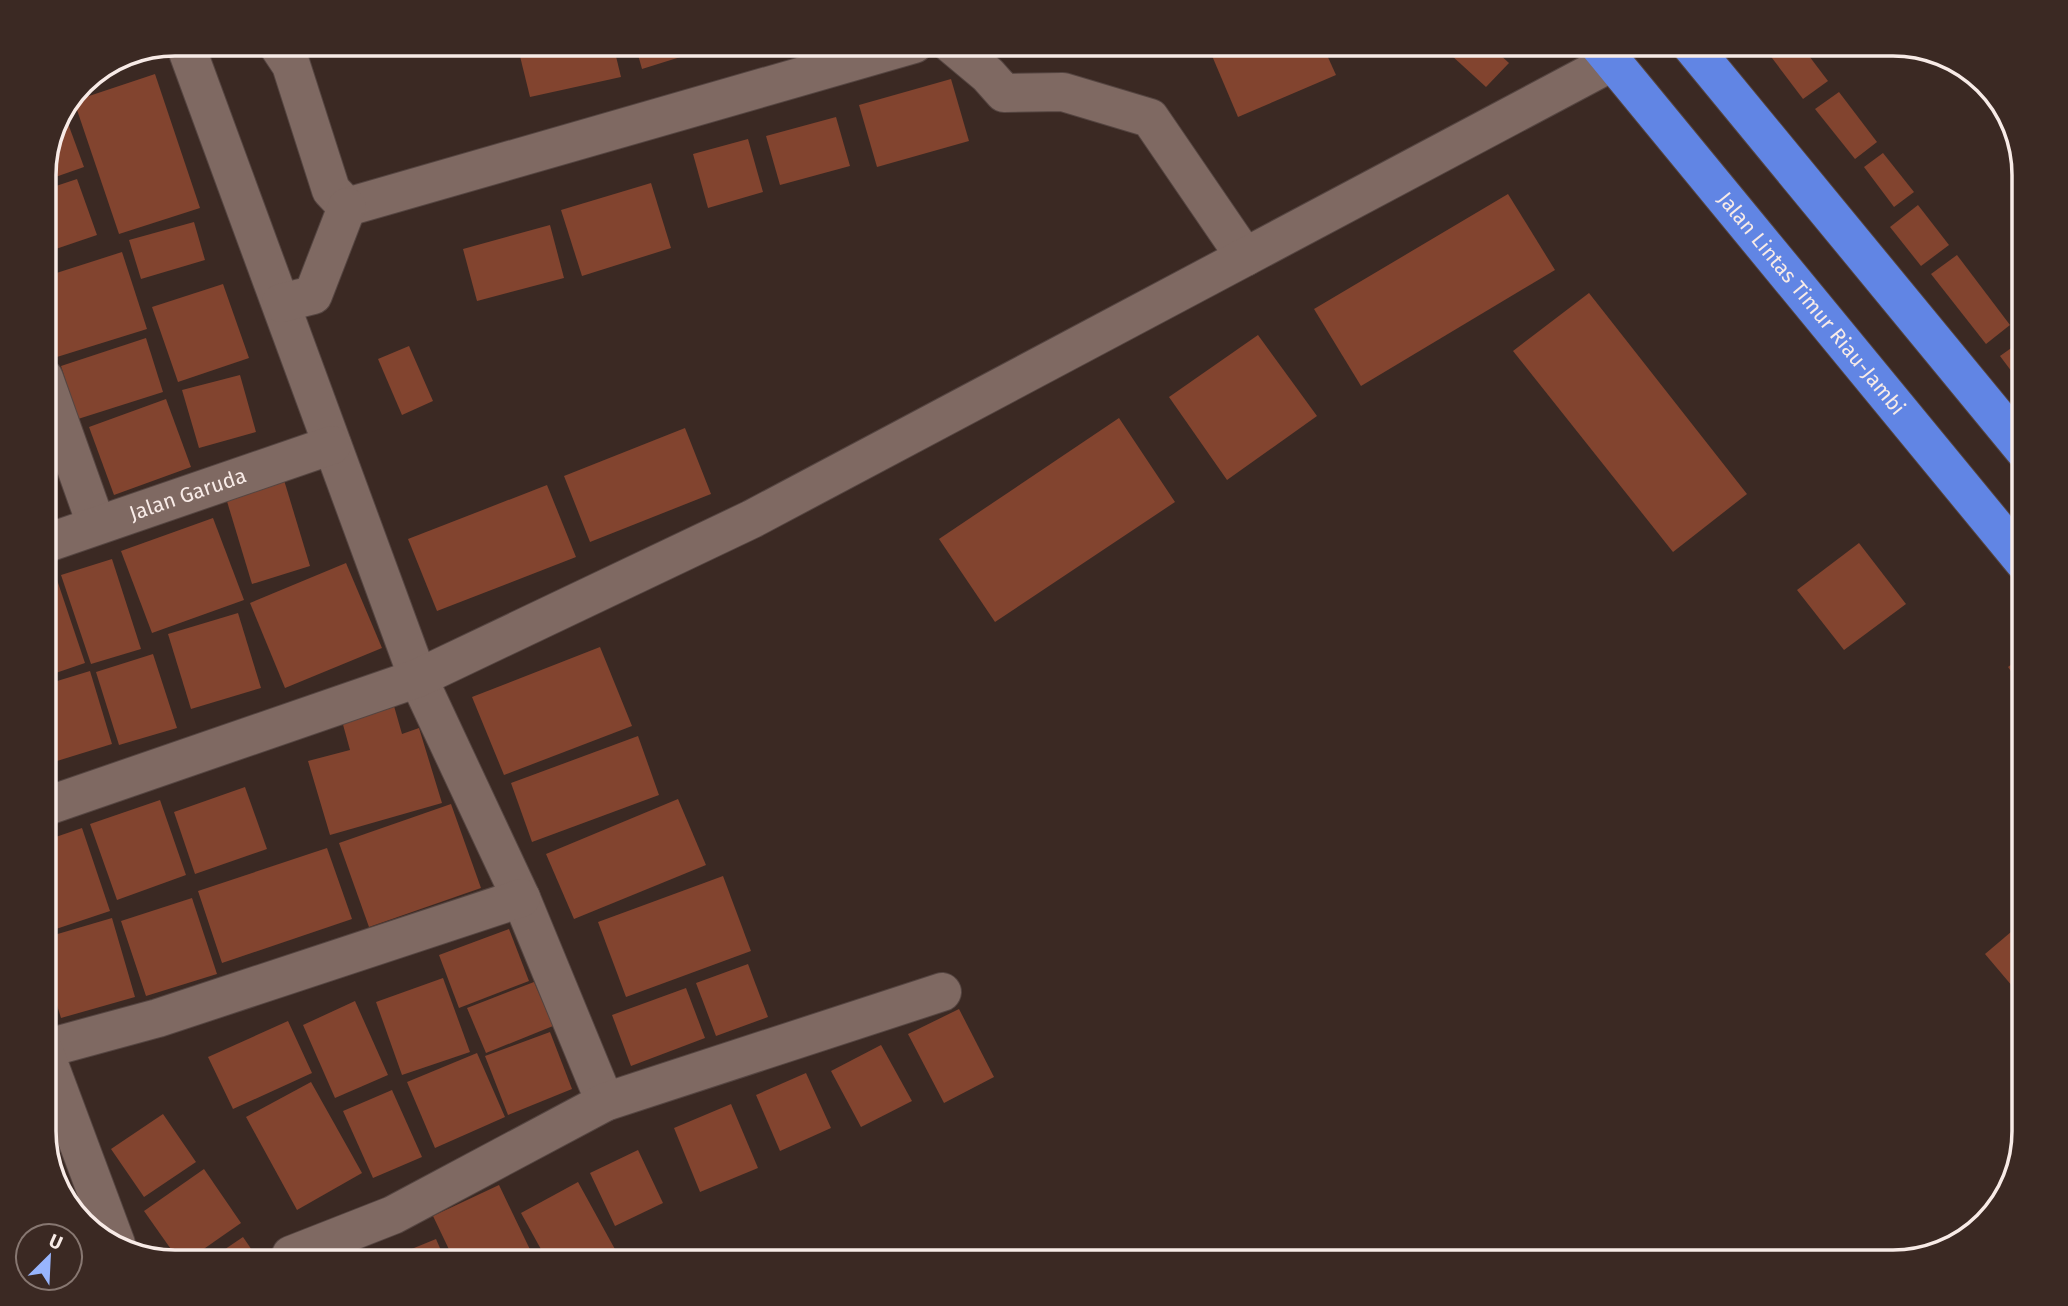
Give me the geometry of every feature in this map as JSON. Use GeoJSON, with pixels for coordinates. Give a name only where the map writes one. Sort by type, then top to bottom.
{"type":"FeatureCollection","features":[{"type":"Feature","properties":{"kind":"highway","name":"Jalan Lintas Timur Riau-Jambi"},"geometry":{"type":"LineString","coordinates":[[1607,56],[2012,547]]}},
{"type":"Feature","properties":{"kind":"highway"},"geometry":{"type":"LineString","coordinates":[[1699,56],[2012,435]]}},
{"type":"Feature","properties":{"kind":"street"},"geometry":{"type":"LineString","coordinates":[[189,56],[418,678],[521,898],[605,1101]]}},
{"type":"Feature","properties":{"kind":"street"},"geometry":{"type":"LineString","coordinates":[[285,56],[291,65],[331,190],[347,207]]}},
{"type":"Feature","properties":{"kind":"street"},"geometry":{"type":"LineString","coordinates":[[347,207],[872,56]]}},
{"type":"Feature","properties":{"kind":"street"},"geometry":{"type":"LineString","coordinates":[[965,56],[1004,93],[1062,92],[1150,118],[1245,257]]}},
{"type":"Feature","properties":{"kind":"street"},"geometry":{"type":"LineString","coordinates":[[56,803],[418,678],[752,519],[1245,257],[1600,56]]}},
{"type":"Feature","properties":{"kind":"street"},"geometry":{"type":"LineString","coordinates":[[282,303],[313,295],[347,207]]}},
{"type":"Feature","properties":{"kind":"street"},"geometry":{"type":"LineString","coordinates":[[56,412],[96,524]]}},
{"type":"Feature","properties":{"kind":"street","name":"Jalan Garuda"},"geometry":{"type":"LineString","coordinates":[[56,539],[331,445]]}},
{"type":"Feature","properties":{"kind":"street"},"geometry":{"type":"LineString","coordinates":[[56,1047],[158,1018],[521,898]]}},
{"type":"Feature","properties":{"kind":"street"},"geometry":{"type":"LineString","coordinates":[[304,1250],[393,1215],[605,1101],[942,992]]}},
{"type":"Feature","properties":{"kind":"street"},"geometry":{"type":"LineString","coordinates":[[56,1082],[111,1231]]}},
{"type":"Feature","properties":{"kind":"building"},"geometry":{"type":"Polygon","coordinates":[[[520,56],[616,56],[621,77],[530,97],[520,56]]]}},
{"type":"Feature","properties":{"kind":"building"},"geometry":{"type":"Polygon","coordinates":[[[638,56],[684,56],[642,69],[638,56]]]}},
{"type":"Feature","properties":{"kind":"building"},"geometry":{"type":"Polygon","coordinates":[[[1212,56],[1327,56],[1336,75],[1238,117],[1212,56]]]}},
{"type":"Feature","properties":{"kind":"building"},"geometry":{"type":"Polygon","coordinates":[[[1452,56],[1501,56],[1509,63],[1486,87],[1452,56]]]}},
{"type":"Feature","properties":{"kind":"building"},"geometry":{"type":"Polygon","coordinates":[[[1771,56],[1809,56],[1828,81],[1803,99],[1771,56]]]}},
{"type":"Feature","properties":{"kind":"building"},"geometry":{"type":"Polygon","coordinates":[[[155,74],[200,208],[119,234],[77,108],[86,97],[155,74]]]}},
{"type":"Feature","properties":{"kind":"building"},"geometry":{"type":"Polygon","coordinates":[[[951,79],[969,141],[877,167],[859,105],[951,79]]]}},
{"type":"Feature","properties":{"kind":"building"},"geometry":{"type":"Polygon","coordinates":[[[1839,92],[1877,142],[1855,159],[1815,109],[1839,92]]]}},
{"type":"Feature","properties":{"kind":"building"},"geometry":{"type":"Polygon","coordinates":[[[836,117],[850,166],[780,185],[766,136],[836,117]]]}},
{"type":"Feature","properties":{"kind":"building"},"geometry":{"type":"Polygon","coordinates":[[[68,124],[84,167],[56,177],[60,144],[68,124]]]}},
{"type":"Feature","properties":{"kind":"building"},"geometry":{"type":"Polygon","coordinates":[[[748,139],[763,192],[708,208],[693,154],[748,139]]]}},
{"type":"Feature","properties":{"kind":"building"},"geometry":{"type":"Polygon","coordinates":[[[1883,153],[1914,192],[1894,207],[1864,167],[1883,153]]]}},
{"type":"Feature","properties":{"kind":"building"},"geometry":{"type":"Polygon","coordinates":[[[77,179],[97,235],[56,249],[56,186],[77,179]]]}},
{"type":"Feature","properties":{"kind":"building"},"geometry":{"type":"Polygon","coordinates":[[[651,183],[671,248],[582,276],[561,210],[651,183]]]}},
{"type":"Feature","properties":{"kind":"building"},"geometry":{"type":"Polygon","coordinates":[[[1508,194],[1555,270],[1361,386],[1314,309],[1508,194]]]}},
{"type":"Feature","properties":{"kind":"building"},"geometry":{"type":"Polygon","coordinates":[[[1918,205],[1949,245],[1921,266],[1890,227],[1918,205]]]}},
{"type":"Feature","properties":{"kind":"building"},"geometry":{"type":"Polygon","coordinates":[[[194,222],[205,260],[141,279],[129,240],[194,222]]]}},
{"type":"Feature","properties":{"kind":"building"},"geometry":{"type":"Polygon","coordinates":[[[550,225],[564,278],[477,301],[463,249],[550,225]]]}},
{"type":"Feature","properties":{"kind":"building"},"geometry":{"type":"Polygon","coordinates":[[[122,252],[147,329],[56,357],[56,273],[122,252]]]}},
{"type":"Feature","properties":{"kind":"building"},"geometry":{"type":"Polygon","coordinates":[[[1957,255],[2010,325],[1986,344],[1931,274],[1957,255]]]}},
{"type":"Feature","properties":{"kind":"building"},"geometry":{"type":"Polygon","coordinates":[[[223,284],[249,358],[178,382],[152,307],[223,284]]]}},
{"type":"Feature","properties":{"kind":"building"},"geometry":{"type":"Polygon","coordinates":[[[1589,293],[1747,494],[1673,552],[1513,351],[1589,293]]]}},
{"type":"Feature","properties":{"kind":"building"},"geometry":{"type":"Polygon","coordinates":[[[1258,335],[1317,416],[1227,480],[1169,397],[1258,335]]]}},
{"type":"Feature","properties":{"kind":"building"},"geometry":{"type":"Polygon","coordinates":[[[146,338],[163,392],[78,419],[61,366],[146,338]]]}},
{"type":"Feature","properties":{"kind":"building"},"geometry":{"type":"Polygon","coordinates":[[[409,346],[433,401],[402,415],[378,359],[409,346]]]}},
{"type":"Feature","properties":{"kind":"building"},"geometry":{"type":"Polygon","coordinates":[[[2012,348],[2012,372],[2000,356],[2012,348]]]}},
{"type":"Feature","properties":{"kind":"building"},"geometry":{"type":"Polygon","coordinates":[[[240,375],[256,432],[199,448],[182,390],[240,375]]]}},
{"type":"Feature","properties":{"kind":"building"},"geometry":{"type":"Polygon","coordinates":[[[166,399],[191,467],[114,495],[89,427],[166,399]]]}},
{"type":"Feature","properties":{"kind":"building"},"geometry":{"type":"Polygon","coordinates":[[[1119,418],[1175,502],[995,622],[939,539],[1119,418]]]}},
{"type":"Feature","properties":{"kind":"building"},"geometry":{"type":"Polygon","coordinates":[[[685,428],[711,494],[590,542],[564,476],[685,428]]]}},
{"type":"Feature","properties":{"kind":"building"},"geometry":{"type":"Polygon","coordinates":[[[284,480],[310,566],[252,584],[226,498],[284,480]]]}},
{"type":"Feature","properties":{"kind":"building"},"geometry":{"type":"Polygon","coordinates":[[[547,485],[576,557],[437,611],[408,539],[547,485]]]}},
{"type":"Feature","properties":{"kind":"building"},"geometry":{"type":"Polygon","coordinates":[[[213,518],[244,600],[152,633],[121,551],[213,518]]]}},
{"type":"Feature","properties":{"kind":"building"},"geometry":{"type":"Polygon","coordinates":[[[1859,543],[1906,604],[1844,650],[1797,590],[1859,543]]]}},
{"type":"Feature","properties":{"kind":"building"},"geometry":{"type":"Polygon","coordinates":[[[112,559],[141,649],[91,664],[61,575],[112,559]]]}},
{"type":"Feature","properties":{"kind":"building"},"geometry":{"type":"Polygon","coordinates":[[[346,563],[382,648],[285,688],[250,603],[346,563]]]}},
{"type":"Feature","properties":{"kind":"building"},"geometry":{"type":"Polygon","coordinates":[[[56,577],[85,663],[56,673],[56,577]]]}},
{"type":"Feature","properties":{"kind":"building"},"geometry":{"type":"Polygon","coordinates":[[[238,613],[261,688],[191,709],[168,634],[238,613]]]}},
{"type":"Feature","properties":{"kind":"building"},"geometry":{"type":"Polygon","coordinates":[[[600,647],[632,726],[504,775],[472,697],[600,647]]]}},
{"type":"Feature","properties":{"kind":"building"},"geometry":{"type":"Polygon","coordinates":[[[153,654],[177,728],[119,745],[96,672],[153,654]]]}},
{"type":"Feature","properties":{"kind":"building"},"geometry":{"type":"Polygon","coordinates":[[[90,671],[112,744],[56,761],[56,681],[90,671]]]}},
{"type":"Feature","properties":{"kind":"building"},"geometry":{"type":"Polygon","coordinates":[[[394,706],[402,734],[419,728],[442,803],[330,835],[308,761],[350,750],[342,721],[394,706]]]}},
{"type":"Feature","properties":{"kind":"building"},"geometry":{"type":"Polygon","coordinates":[[[638,736],[659,795],[532,842],[511,783],[638,736]]]}},
{"type":"Feature","properties":{"kind":"building"},"geometry":{"type":"Polygon","coordinates":[[[245,787],[267,849],[195,874],[174,812],[245,787]]]}},
{"type":"Feature","properties":{"kind":"building"},"geometry":{"type":"Polygon","coordinates":[[[678,799],[706,865],[574,919],[546,854],[678,799]]]}},
{"type":"Feature","properties":{"kind":"building"},"geometry":{"type":"Polygon","coordinates":[[[160,800],[186,875],[117,900],[90,824],[160,800]]]}},
{"type":"Feature","properties":{"kind":"building"},"geometry":{"type":"Polygon","coordinates":[[[451,804],[481,888],[369,927],[339,843],[451,804]]]}},
{"type":"Feature","properties":{"kind":"building"},"geometry":{"type":"Polygon","coordinates":[[[82,828],[110,911],[56,929],[56,837],[82,828]]]}},
{"type":"Feature","properties":{"kind":"building"},"geometry":{"type":"Polygon","coordinates":[[[327,848],[352,919],[222,963],[198,891],[327,848]]]}},
{"type":"Feature","properties":{"kind":"building"},"geometry":{"type":"Polygon","coordinates":[[[723,876],[751,951],[626,997],[598,922],[723,876]]]}},
{"type":"Feature","properties":{"kind":"building"},"geometry":{"type":"Polygon","coordinates":[[[192,898],[217,974],[146,996],[121,921],[192,898]]]}},
{"type":"Feature","properties":{"kind":"building"},"geometry":{"type":"Polygon","coordinates":[[[112,918],[135,997],[61,1018],[56,1002],[56,934],[112,918]]]}},
{"type":"Feature","properties":{"kind":"building"},"geometry":{"type":"Polygon","coordinates":[[[509,929],[529,981],[459,1008],[439,955],[509,929]]]}},
{"type":"Feature","properties":{"kind":"building"},"geometry":{"type":"Polygon","coordinates":[[[2012,931],[2012,986],[1985,954],[2012,931]]]}},
{"type":"Feature","properties":{"kind":"building"},"geometry":{"type":"Polygon","coordinates":[[[748,964],[768,1017],[716,1036],[696,983],[748,964]]]}},
{"type":"Feature","properties":{"kind":"building"},"geometry":{"type":"Polygon","coordinates":[[[443,978],[470,1052],[402,1075],[376,1002],[443,978]]]}},
{"type":"Feature","properties":{"kind":"building"},"geometry":{"type":"Polygon","coordinates":[[[534,982],[553,1026],[486,1053],[467,1008],[534,982]]]}},
{"type":"Feature","properties":{"kind":"building"},"geometry":{"type":"Polygon","coordinates":[[[686,988],[705,1038],[631,1066],[612,1015],[686,988]]]}},
{"type":"Feature","properties":{"kind":"building"},"geometry":{"type":"Polygon","coordinates":[[[355,1001],[388,1075],[335,1098],[303,1025],[355,1001]]]}},
{"type":"Feature","properties":{"kind":"building"},"geometry":{"type":"Polygon","coordinates":[[[959,1009],[994,1077],[944,1103],[908,1034],[959,1009]]]}},
{"type":"Feature","properties":{"kind":"building"},"geometry":{"type":"Polygon","coordinates":[[[288,1021],[312,1073],[233,1109],[208,1057],[288,1021]]]}},
{"type":"Feature","properties":{"kind":"building"},"geometry":{"type":"Polygon","coordinates":[[[550,1032],[572,1089],[508,1115],[485,1056],[550,1032]]]}},
{"type":"Feature","properties":{"kind":"building"},"geometry":{"type":"Polygon","coordinates":[[[881,1045],[912,1101],[861,1127],[831,1071],[881,1045]]]}},
{"type":"Feature","properties":{"kind":"building"},"geometry":{"type":"Polygon","coordinates":[[[477,1053],[505,1117],[435,1148],[407,1082],[477,1053]]]}},
{"type":"Feature","properties":{"kind":"building"},"geometry":{"type":"Polygon","coordinates":[[[806,1073],[831,1128],[780,1151],[756,1095],[806,1073]]]}},
{"type":"Feature","properties":{"kind":"building"},"geometry":{"type":"Polygon","coordinates":[[[311,1082],[362,1173],[297,1210],[246,1117],[311,1082]]]}},
{"type":"Feature","properties":{"kind":"building"},"geometry":{"type":"Polygon","coordinates":[[[392,1090],[422,1157],[373,1178],[343,1111],[392,1090]]]}},
{"type":"Feature","properties":{"kind":"building"},"geometry":{"type":"Polygon","coordinates":[[[731,1104],[758,1168],[700,1192],[674,1128],[731,1104]]]}},
{"type":"Feature","properties":{"kind":"building"},"geometry":{"type":"Polygon","coordinates":[[[163,1114],[196,1162],[144,1197],[111,1149],[163,1114]]]}},
{"type":"Feature","properties":{"kind":"building"},"geometry":{"type":"Polygon","coordinates":[[[638,1150],[663,1203],[615,1226],[590,1173],[638,1150]]]}},
{"type":"Feature","properties":{"kind":"building"},"geometry":{"type":"Polygon","coordinates":[[[204,1169],[241,1223],[202,1250],[171,1250],[144,1211],[204,1169]]]}},
{"type":"Feature","properties":{"kind":"building"},"geometry":{"type":"Polygon","coordinates":[[[578,1182],[615,1250],[541,1250],[521,1213],[578,1182]]]}},
{"type":"Feature","properties":{"kind":"building"},"geometry":{"type":"Polygon","coordinates":[[[499,1185],[530,1250],[449,1250],[433,1216],[499,1185]]]}},
{"type":"Feature","properties":{"kind":"building"},"geometry":{"type":"Polygon","coordinates":[[[243,1237],[252,1250],[224,1250],[243,1237]]]}},
{"type":"Feature","properties":{"kind":"building"},"geometry":{"type":"Polygon","coordinates":[[[436,1239],[441,1250],[409,1250],[436,1239]]]}}]}
